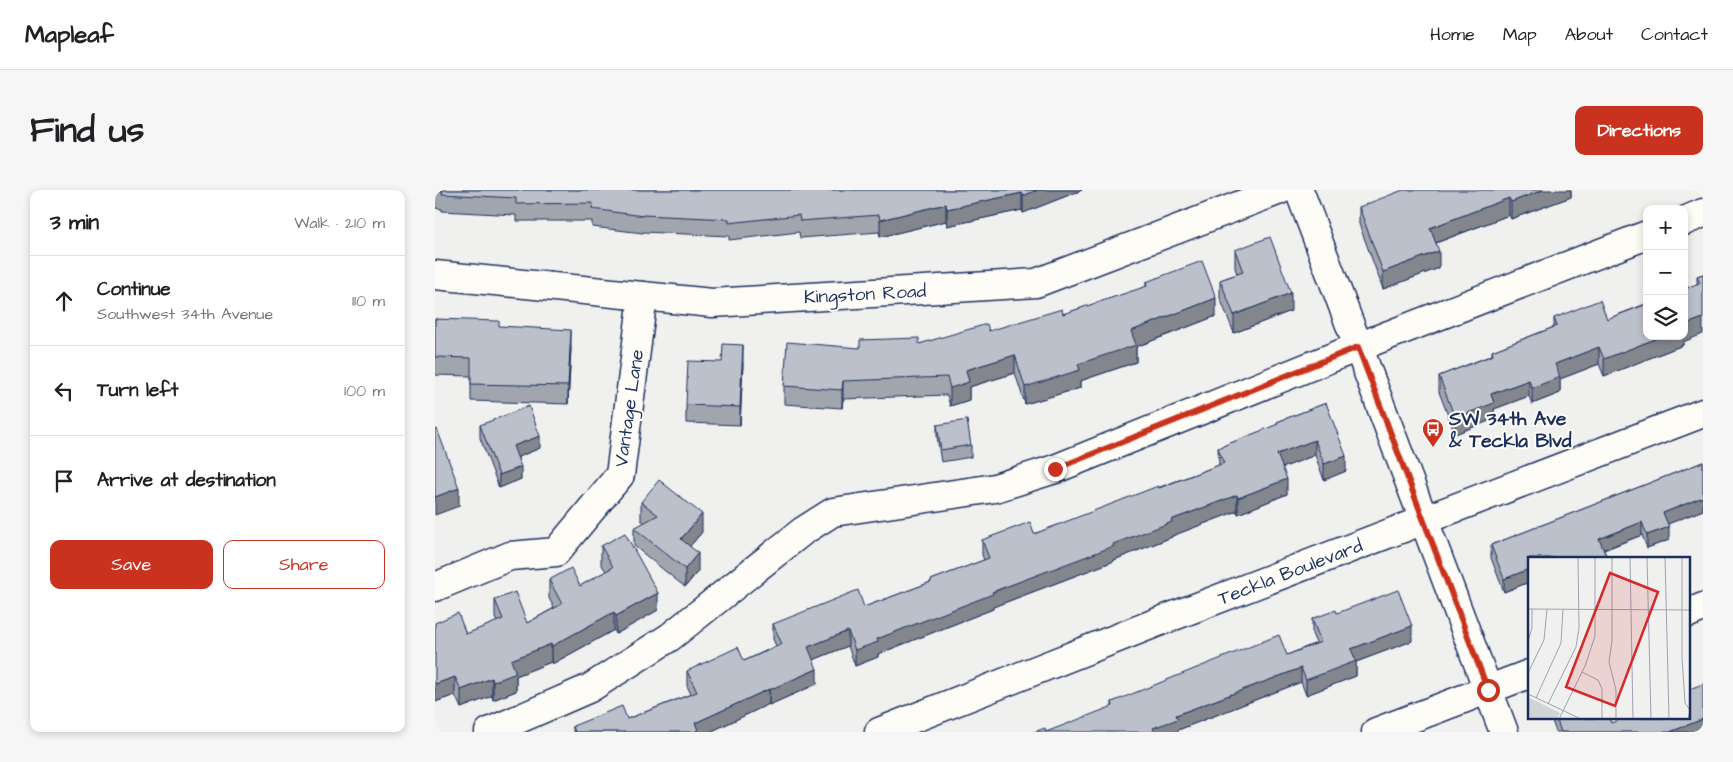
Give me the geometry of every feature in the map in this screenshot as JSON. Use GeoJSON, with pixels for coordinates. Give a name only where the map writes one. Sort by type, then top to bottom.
{"type":"FeatureCollection","features":[{"type":"Feature","properties":{"kind":"main road","name":"Kingston Road"},"geometry":{"type":"LineString","coordinates":[[435,275],[713,303],[1037,283],[1280,190]]}},
{"type":"Feature","properties":{"kind":"main road"},"geometry":{"type":"LineString","coordinates":[[1299,190],[1504,732]]}},
{"type":"Feature","properties":{"kind":"main road"},"geometry":{"type":"LineString","coordinates":[[1688,219],[1703,213]]}},
{"type":"Feature","properties":{"kind":"main road"},"geometry":{"type":"LineString","coordinates":[[489,732],[591,688],[670,637],[803,531],[833,512],[995,488],[1055,469],[1358,347],[1643,237]]}},
{"type":"Feature","properties":{"kind":"main road","name":"Vantage Lane"},"geometry":{"type":"LineString","coordinates":[[435,587],[510,556],[556,552],[620,475],[643,296]]}},
{"type":"Feature","properties":{"kind":"main road","name":"Teckla Boulevard"},"geometry":{"type":"LineString","coordinates":[[879,732],[1157,622],[1703,413]]}},
{"type":"Feature","properties":{"kind":"main road"},"geometry":{"type":"LineString","coordinates":[[1691,612],[1703,608]]}},
{"type":"Feature","properties":{"kind":"main road"},"geometry":{"type":"LineString","coordinates":[[1377,732],[1528,674]]}},
{"type":"Feature","properties":{"kind":"building"},"geometry":{"type":"Polygon","coordinates":[[[435,190],[1037,190],[1023,196],[1022,193],[947,209],[946,204],[880,220],[879,215],[800,221],[799,215],[729,223],[729,219],[643,216],[592,209],[593,203],[516,204],[516,198],[442,194],[443,191],[435,190]]]}},
{"type":"Feature","properties":{"kind":"building"},"geometry":{"type":"Polygon","coordinates":[[[1403,190],[1543,190],[1511,202],[1509,198],[1430,228],[1439,251],[1383,272],[1359,207],[1403,190]]]}},
{"type":"Feature","properties":{"kind":"building"},"geometry":{"type":"Polygon","coordinates":[[[1270,237],[1291,293],[1234,315],[1220,280],[1243,272],[1235,250],[1270,237]]]}},
{"type":"Feature","properties":{"kind":"building"},"geometry":{"type":"Polygon","coordinates":[[[1202,261],[1216,298],[1131,331],[1136,345],[1078,364],[1080,370],[1025,387],[1015,355],[966,370],[969,382],[950,388],[947,377],[843,381],[842,390],[784,386],[787,342],[860,348],[860,340],[919,338],[919,344],[987,324],[989,331],[1062,309],[1063,314],[1147,286],[1146,282],[1202,261]]]}},
{"type":"Feature","properties":{"kind":"building"},"geometry":{"type":"Polygon","coordinates":[[[1703,274],[1703,318],[1688,324],[1688,288],[1700,283],[1697,276],[1703,274]]]}},
{"type":"Feature","properties":{"kind":"building"},"geometry":{"type":"Polygon","coordinates":[[[1600,300],[1607,319],[1643,306],[1643,340],[1653,340],[1604,359],[1599,347],[1555,364],[1560,377],[1532,388],[1529,380],[1491,394],[1494,403],[1455,418],[1439,376],[1493,355],[1492,351],[1557,326],[1554,318],[1600,300]]]}},
{"type":"Feature","properties":{"kind":"building"},"geometry":{"type":"Polygon","coordinates":[[[435,319],[499,321],[499,326],[571,330],[568,386],[471,384],[471,358],[435,357],[435,319]]]}},
{"type":"Feature","properties":{"kind":"building"},"geometry":{"type":"Polygon","coordinates":[[[723,344],[743,345],[740,407],[686,405],[688,361],[722,362],[723,344]]]}},
{"type":"Feature","properties":{"kind":"building"},"geometry":{"type":"Polygon","coordinates":[[[1326,403],[1346,456],[1324,464],[1315,440],[1277,454],[1287,479],[1238,498],[1237,495],[1171,520],[1172,522],[1113,544],[1114,546],[992,592],[993,594],[877,639],[878,642],[855,650],[848,631],[808,647],[817,669],[695,723],[698,730],[694,732],[575,732],[573,726],[622,706],[627,719],[697,692],[687,671],[738,647],[744,661],[782,644],[773,624],[858,590],[864,607],[931,582],[931,580],[989,558],[982,540],[1030,522],[1034,534],[1158,486],[1159,488],[1224,463],[1218,448],[1326,403]]]}},
{"type":"Feature","properties":{"kind":"building"},"geometry":{"type":"Polygon","coordinates":[[[529,406],[540,436],[513,446],[521,467],[499,475],[480,425],[529,406]]]}},
{"type":"Feature","properties":{"kind":"building"},"geometry":{"type":"Polygon","coordinates":[[[967,420],[971,445],[941,450],[937,425],[967,420]]]}},
{"type":"Feature","properties":{"kind":"building"},"geometry":{"type":"Polygon","coordinates":[[[437,429],[459,488],[435,497],[435,430],[437,429]]]}},
{"type":"Feature","properties":{"kind":"building"},"geometry":{"type":"Polygon","coordinates":[[[1703,462],[1703,497],[1663,513],[1669,527],[1647,535],[1642,522],[1599,539],[1607,557],[1528,557],[1528,569],[1504,579],[1491,545],[1703,462]]]}},
{"type":"Feature","properties":{"kind":"building"},"geometry":{"type":"Polygon","coordinates":[[[659,480],[702,514],[681,539],[698,553],[685,569],[634,528],[658,515],[641,502],[659,480]]]}},
{"type":"Feature","properties":{"kind":"building"},"geometry":{"type":"Polygon","coordinates":[[[625,533],[658,593],[616,616],[614,612],[552,646],[551,644],[511,660],[516,673],[493,682],[492,678],[461,690],[455,677],[435,684],[435,623],[458,613],[466,634],[503,619],[495,600],[515,592],[527,623],[562,604],[549,580],[571,568],[580,586],[613,567],[601,546],[625,533]]]}},
{"type":"Feature","properties":{"kind":"building"},"geometry":{"type":"Polygon","coordinates":[[[1398,590],[1412,626],[1351,649],[1356,661],[1306,680],[1301,668],[1176,715],[1178,719],[1153,728],[1155,732],[1046,732],[1113,706],[1112,702],[1279,635],[1287,655],[1321,642],[1312,619],[1336,610],[1337,613],[1398,590]]]}},
{"type":"Feature","properties":{"kind":"building"},"geometry":{"type":"Polygon","coordinates":[[[1703,684],[1703,719],[1670,732],[1561,732],[1557,720],[1610,720],[1611,723],[1619,720],[1691,720],[1691,688],[1703,684]]]}},
{"type":"Feature","properties":{"kind":"building"},"geometry":{"type":"Polygon","coordinates":[[[1045,728],[1046,732],[1034,732],[1045,728]]]}},
{"type":"Feature","properties":{"kind":"place","name":"SW 34th Ave & Teckla Blvd"},"geometry":{"type":"Point","coordinates":[1433,448]}},
{"type":"Feature","properties":{"kind":"route"},"geometry":{"type":"LineString","coordinates":[[1055,469],[1358,347],[1488,690]]}}]}
